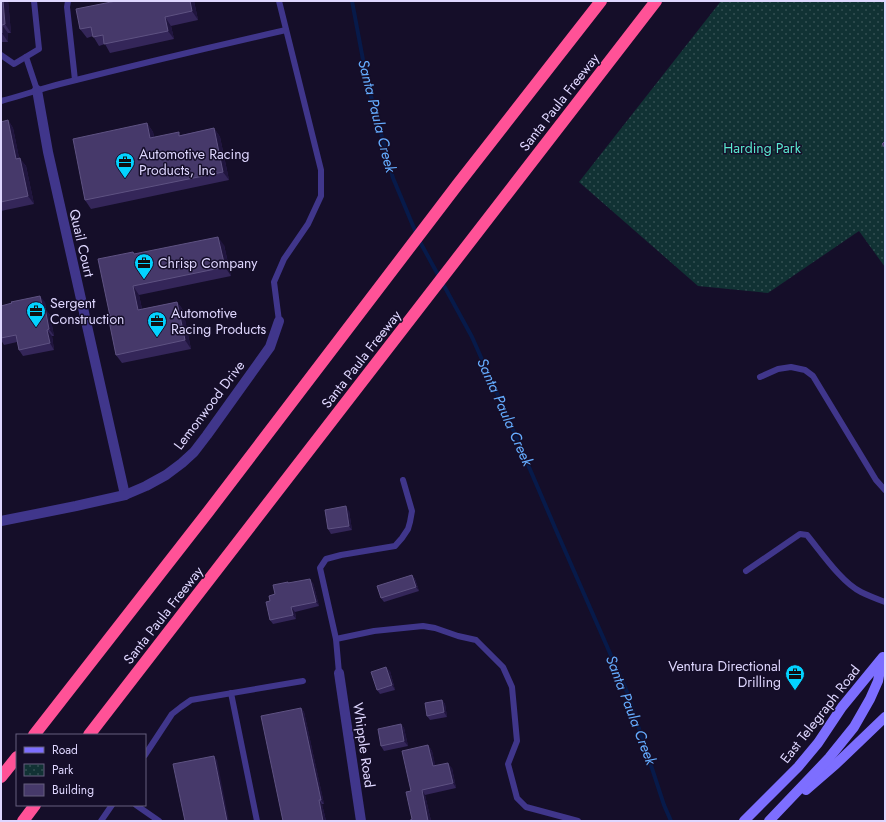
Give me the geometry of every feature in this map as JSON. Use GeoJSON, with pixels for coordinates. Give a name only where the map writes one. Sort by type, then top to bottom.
{"type":"FeatureCollection","features":[{"type":"Feature","properties":{"kind":"highway","name":"Santa Paula Freeway"},"geometry":{"type":"LineString","coordinates":[[35,734],[208,512],[458,184],[601,1]]}},
{"type":"Feature","properties":{"kind":"highway","name":"Santa Paula Freeway"},"geometry":{"type":"LineString","coordinates":[[90,734],[656,1]]}},
{"type":"Feature","properties":{"kind":"highway"},"geometry":{"type":"LineString","coordinates":[[1,777],[16,758]]}},
{"type":"Feature","properties":{"kind":"highway"},"geometry":{"type":"LineString","coordinates":[[23,821],[34,806]]}},
{"type":"Feature","properties":{"kind":"main road","name":"East Telegraph Road"},"geometry":{"type":"LineString","coordinates":[[744,821],[798,767],[818,743],[842,707],[884,654]]}},
{"type":"Feature","properties":{"kind":"main road"},"geometry":{"type":"LineString","coordinates":[[769,821],[829,758],[854,727],[870,699],[878,681],[884,654]]}},
{"type":"Feature","properties":{"kind":"main road"},"geometry":{"type":"LineString","coordinates":[[772,821],[836,764],[885,717]]}},
{"type":"Feature","properties":{"kind":"street","name":"Quail Court"},"geometry":{"type":"LineString","coordinates":[[37,90],[48,152],[125,495]]}},
{"type":"Feature","properties":{"kind":"street","name":"Lemonwood Drive"},"geometry":{"type":"LineString","coordinates":[[1,521],[125,495],[166,475],[194,452],[207,435],[270,347],[279,321]]}},
{"type":"Feature","properties":{"kind":"street","name":"Whipple Road"},"geometry":{"type":"LineString","coordinates":[[339,673],[361,821]]}},
{"type":"Feature","properties":{"kind":"lane"},"geometry":{"type":"LineString","coordinates":[[1,54],[14,64],[39,49],[34,1]]}},
{"type":"Feature","properties":{"kind":"lane"},"geometry":{"type":"LineString","coordinates":[[68,1],[67,7],[75,80]]}},
{"type":"Feature","properties":{"kind":"lane"},"geometry":{"type":"LineString","coordinates":[[279,1],[321,170],[321,196],[308,224],[284,259],[274,282],[279,321]]}},
{"type":"Feature","properties":{"kind":"lane"},"geometry":{"type":"LineString","coordinates":[[1,101],[75,80],[286,30]]}},
{"type":"Feature","properties":{"kind":"lane"},"geometry":{"type":"LineString","coordinates":[[26,57],[37,90]]}},
{"type":"Feature","properties":{"kind":"lane"},"geometry":{"type":"LineString","coordinates":[[760,377],[778,369],[791,367],[805,370],[813,376],[869,469],[885,490]]}},
{"type":"Feature","properties":{"kind":"lane"},"geometry":{"type":"LineString","coordinates":[[339,673],[336,639],[320,568],[326,559],[395,546],[408,529],[412,511],[403,480]]}},
{"type":"Feature","properties":{"kind":"lane"},"geometry":{"type":"LineString","coordinates":[[746,571],[800,534],[807,535],[838,573],[850,585],[861,592],[885,602]]}},
{"type":"Feature","properties":{"kind":"lane"},"geometry":{"type":"LineString","coordinates":[[336,639],[374,631],[423,626],[436,628],[458,636],[476,640],[503,667],[512,687],[516,741],[508,764],[517,798],[526,807],[578,821]]}},
{"type":"Feature","properties":{"kind":"lane"},"geometry":{"type":"LineString","coordinates":[[146,753],[172,714],[191,700],[303,681]]}},
{"type":"Feature","properties":{"kind":"lane"},"geometry":{"type":"LineString","coordinates":[[231,693],[257,821]]}},
{"type":"Feature","properties":{"kind":"lane"},"geometry":{"type":"LineString","coordinates":[[101,821],[111,806]]}},
{"type":"Feature","properties":{"kind":"lane"},"geometry":{"type":"LineString","coordinates":[[137,806],[159,821]]}},
{"type":"Feature","properties":{"kind":"green space","name":"Harding Park"},"geometry":{"type":"Polygon","coordinates":[[[721,1],[885,1],[885,267],[859,231],[768,293],[698,286],[579,182],[721,1]]]}},
{"type":"Feature","properties":{"kind":"building"},"geometry":{"type":"Polygon","coordinates":[[[1,1],[3,1],[5,24],[2,25],[2,33],[1,33],[1,1]]]}},
{"type":"Feature","properties":{"kind":"building"},"geometry":{"type":"Polygon","coordinates":[[[116,1],[190,1],[192,11],[165,17],[168,31],[104,44],[103,35],[93,37],[91,27],[80,29],[76,9],[116,1]]]}},
{"type":"Feature","properties":{"kind":"building"},"geometry":{"type":"Polygon","coordinates":[[[8,120],[16,159],[20,158],[28,196],[1,202],[1,122],[8,120]]]}},
{"type":"Feature","properties":{"kind":"building"},"geometry":{"type":"Polygon","coordinates":[[[147,123],[150,138],[179,132],[179,136],[214,128],[223,172],[85,200],[73,139],[147,123]]]}},
{"type":"Feature","properties":{"kind":"building"},"geometry":{"type":"Polygon","coordinates":[[[885,141],[885,148],[882,144],[885,141]]]}},
{"type":"Feature","properties":{"kind":"building"},"geometry":{"type":"Polygon","coordinates":[[[218,237],[225,267],[133,286],[138,310],[177,302],[185,340],[116,355],[108,316],[110,316],[98,259],[133,252],[134,254],[218,237]]]}},
{"type":"Feature","properties":{"kind":"building"},"geometry":{"type":"Polygon","coordinates":[[[40,296],[43,309],[45,308],[50,343],[19,350],[16,335],[1,338],[1,306],[12,303],[11,302],[40,296]]]}},
{"type":"Feature","properties":{"kind":"building"},"geometry":{"type":"Polygon","coordinates":[[[346,506],[349,526],[328,529],[325,510],[346,506]]]}},
{"type":"Feature","properties":{"kind":"building"},"geometry":{"type":"Polygon","coordinates":[[[412,575],[416,587],[381,598],[377,586],[412,575]]]}},
{"type":"Feature","properties":{"kind":"building"},"geometry":{"type":"Polygon","coordinates":[[[310,579],[316,602],[291,607],[293,615],[270,620],[266,602],[270,601],[269,596],[275,594],[273,585],[310,579]]]}},
{"type":"Feature","properties":{"kind":"building"},"geometry":{"type":"Polygon","coordinates":[[[386,667],[392,685],[377,690],[371,672],[386,667]]]}},
{"type":"Feature","properties":{"kind":"building"},"geometry":{"type":"Polygon","coordinates":[[[442,700],[444,712],[427,716],[425,703],[442,700]]]}},
{"type":"Feature","properties":{"kind":"building"},"geometry":{"type":"Polygon","coordinates":[[[301,708],[321,800],[319,800],[323,821],[283,821],[261,716],[301,708]]]}},
{"type":"Feature","properties":{"kind":"building"},"geometry":{"type":"Polygon","coordinates":[[[401,724],[404,741],[381,746],[378,729],[401,724]]]}},
{"type":"Feature","properties":{"kind":"building"},"geometry":{"type":"Polygon","coordinates":[[[428,745],[433,766],[448,763],[453,783],[422,790],[428,821],[409,821],[412,819],[406,792],[411,791],[402,751],[428,745]]]}},
{"type":"Feature","properties":{"kind":"building"},"geometry":{"type":"Polygon","coordinates":[[[214,756],[227,821],[185,821],[173,764],[214,756]]]}},
{"type":"Feature","properties":{"kind":"waterway","name":"Santa Paula Creek"},"geometry":{"type":"LineString","coordinates":[[352,1],[367,81],[393,178],[419,240],[472,337],[627,692],[664,805],[671,821]]}},
{"type":"Feature","properties":{"kind":"place","name":"Automotive Racing Products, Inc"},"geometry":{"type":"Point","coordinates":[125,179]}},
{"type":"Feature","properties":{"kind":"place","name":"Chrisp Company"},"geometry":{"type":"Point","coordinates":[144,280]}},
{"type":"Feature","properties":{"kind":"place","name":"Sergent Construction"},"geometry":{"type":"Point","coordinates":[36,328]}},
{"type":"Feature","properties":{"kind":"place","name":"Automotive Racing Products"},"geometry":{"type":"Point","coordinates":[157,338]}},
{"type":"Feature","properties":{"kind":"place","name":"Ventura Directional Drilling"},"geometry":{"type":"Point","coordinates":[795,691]}}]}
